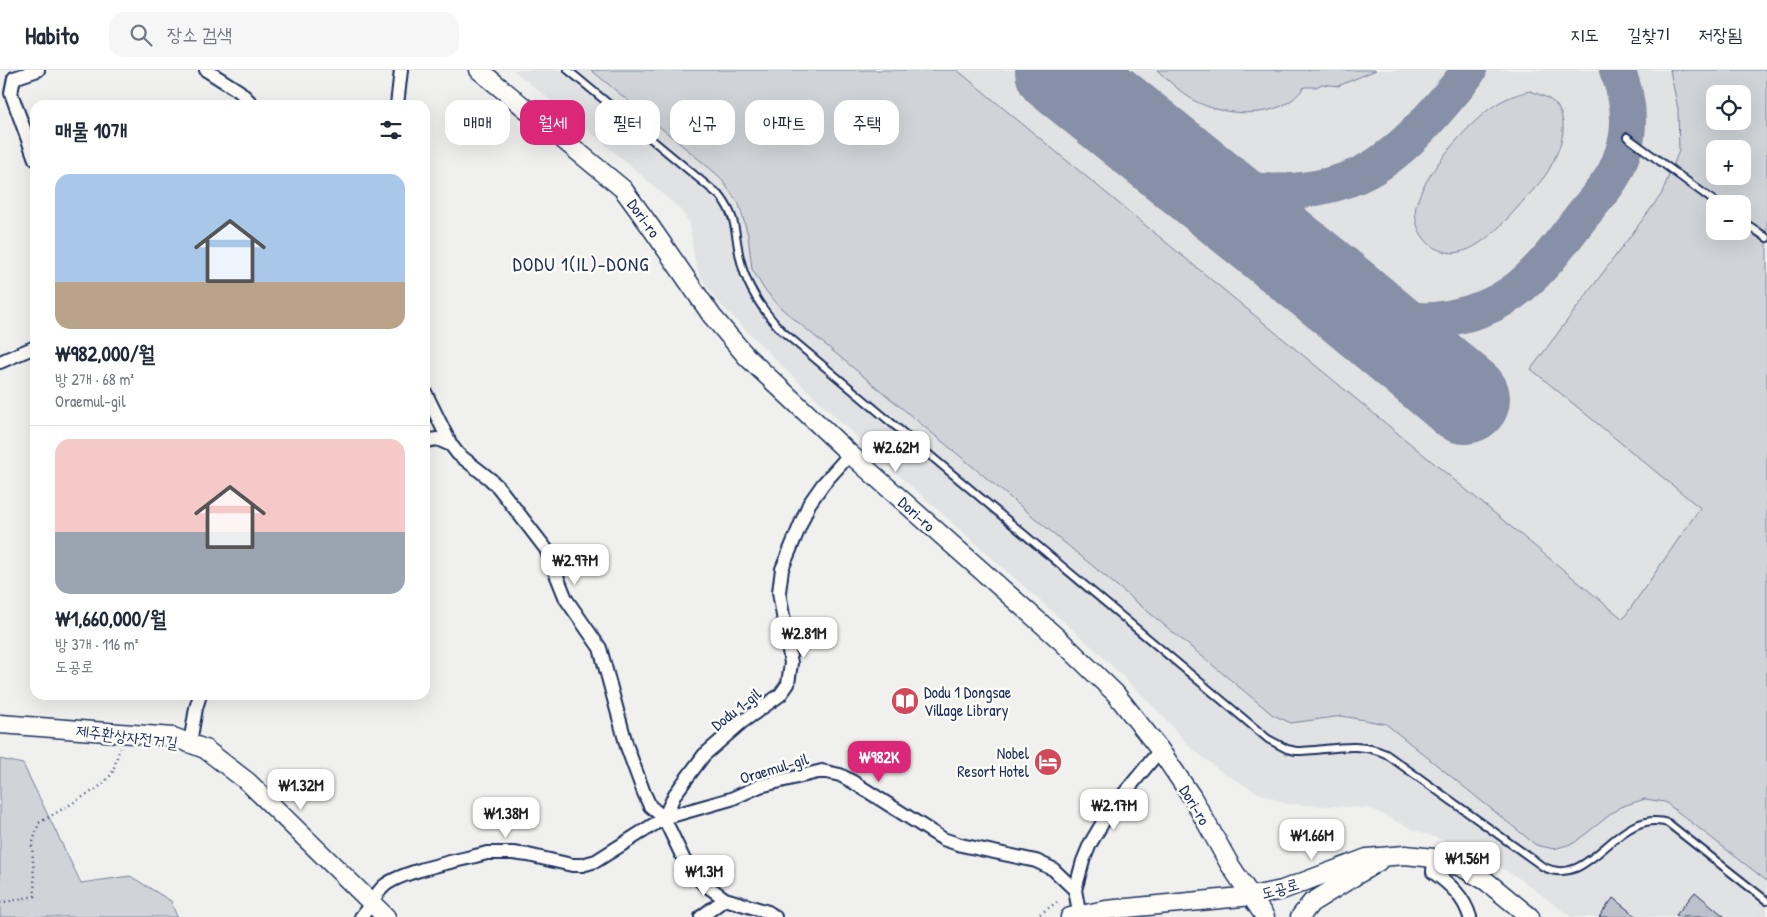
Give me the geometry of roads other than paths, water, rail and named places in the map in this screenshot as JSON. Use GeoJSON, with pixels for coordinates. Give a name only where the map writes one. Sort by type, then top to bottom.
{"type":"FeatureCollection","features":[{"type":"Feature","properties":{"kind":"street"},"geometry":{"type":"LineString","coordinates":[[30,145],[11,94],[9,74],[38,70]]}},
{"type":"Feature","properties":{"kind":"street"},"geometry":{"type":"LineString","coordinates":[[206,70],[248,100]]}},
{"type":"Feature","properties":{"kind":"street"},"geometry":{"type":"LineString","coordinates":[[397,100],[401,70]]}},
{"type":"Feature","properties":{"kind":"street","name":"Dori-ro"},"geometry":{"type":"LineString","coordinates":[[479,70],[623,190],[712,316],[747,357],[850,454],[1061,641],[1115,693],[1160,750],[1192,797],[1230,865],[1265,917]]}},
{"type":"Feature","properties":{"kind":"street"},"geometry":{"type":"LineString","coordinates":[[0,362],[30,349]]}},
{"type":"Feature","properties":{"kind":"street"},"geometry":{"type":"LineString","coordinates":[[430,402],[451,445],[458,454],[499,488],[546,549],[566,599],[600,648],[627,746],[644,793],[650,806],[664,818],[690,871],[724,899],[768,912],[775,917]]}},
{"type":"Feature","properties":{"kind":"street"},"geometry":{"type":"LineString","coordinates":[[430,440],[437,439],[451,445]]}},
{"type":"Feature","properties":{"kind":"street","name":"Dodu 1-gil"},"geometry":{"type":"LineString","coordinates":[[664,818],[675,794],[704,755],[742,722],[780,695],[788,684],[791,663],[779,592],[782,569],[809,504],[823,484],[850,454]]}},
{"type":"Feature","properties":{"kind":"street"},"geometry":{"type":"LineString","coordinates":[[190,742],[198,700]]}},
{"type":"Feature","properties":{"kind":"street"},"geometry":{"type":"LineString","coordinates":[[0,724],[125,732],[173,737],[190,742],[220,760],[248,782],[366,910],[386,917]]}},
{"type":"Feature","properties":{"kind":"street"},"geometry":{"type":"LineString","coordinates":[[1077,916],[1075,890],[1083,861],[1099,828],[1160,750]]}},
{"type":"Feature","properties":{"kind":"street","name":"Oraemul-gil"},"geometry":{"type":"LineString","coordinates":[[366,910],[377,893],[394,879],[406,874],[487,853],[500,852],[528,855],[572,866],[596,861],[664,818],[731,799],[767,784],[822,771],[840,775],[853,782],[943,839],[960,845],[1036,861],[1053,869],[1075,890]]}},
{"type":"Feature","properties":{"kind":"street"},"geometry":{"type":"LineString","coordinates":[[1300,917],[1316,900],[1389,855]]}},
{"type":"Feature","properties":{"kind":"street","name":"도공로"},"geometry":{"type":"LineString","coordinates":[[1077,916],[1106,910],[1252,896],[1282,890],[1368,858],[1389,855],[1412,855],[1448,862],[1474,873],[1530,917]]}},
{"type":"Feature","properties":{"kind":"street"},"geometry":{"type":"LineString","coordinates":[[1434,858],[1433,872],[1453,889],[1465,905],[1470,917]]}},
{"type":"Feature","properties":{"kind":"street"},"geometry":{"type":"LineString","coordinates":[[701,917],[724,899]]}},
{"type":"Feature","properties":{"kind":"lane"},"geometry":{"type":"LineString","coordinates":[[568,70],[721,197],[729,208],[735,223],[739,257],[753,293],[766,315],[782,331],[1268,738],[1288,749],[1296,751],[1353,746],[1378,750],[1542,866],[1559,872],[1574,870],[1581,866],[1624,831],[1649,820],[1659,820],[1668,823],[1767,900]]}},
{"type":"Feature","properties":{"kind":"lane"},"geometry":{"type":"LineString","coordinates":[[1627,137],[1706,195]]}},
{"type":"Feature","properties":{"kind":"lane"},"geometry":{"type":"LineString","coordinates":[[1751,227],[1767,238]]}},
{"type":"Feature","properties":{"kind":"place","name":"Dodu 1 Dongsae Village Library"},"geometry":{"type":"Point","coordinates":[905,701]}},
{"type":"Feature","properties":{"kind":"place","name":"Nobel Resort Hotel"},"geometry":{"type":"Point","coordinates":[1048,762]}},
{"type":"Feature","properties":{"kind":"district","name":"DODU 1(IL)-DONG"},"geometry":{"type":"Point","coordinates":[581,264]}}]}
